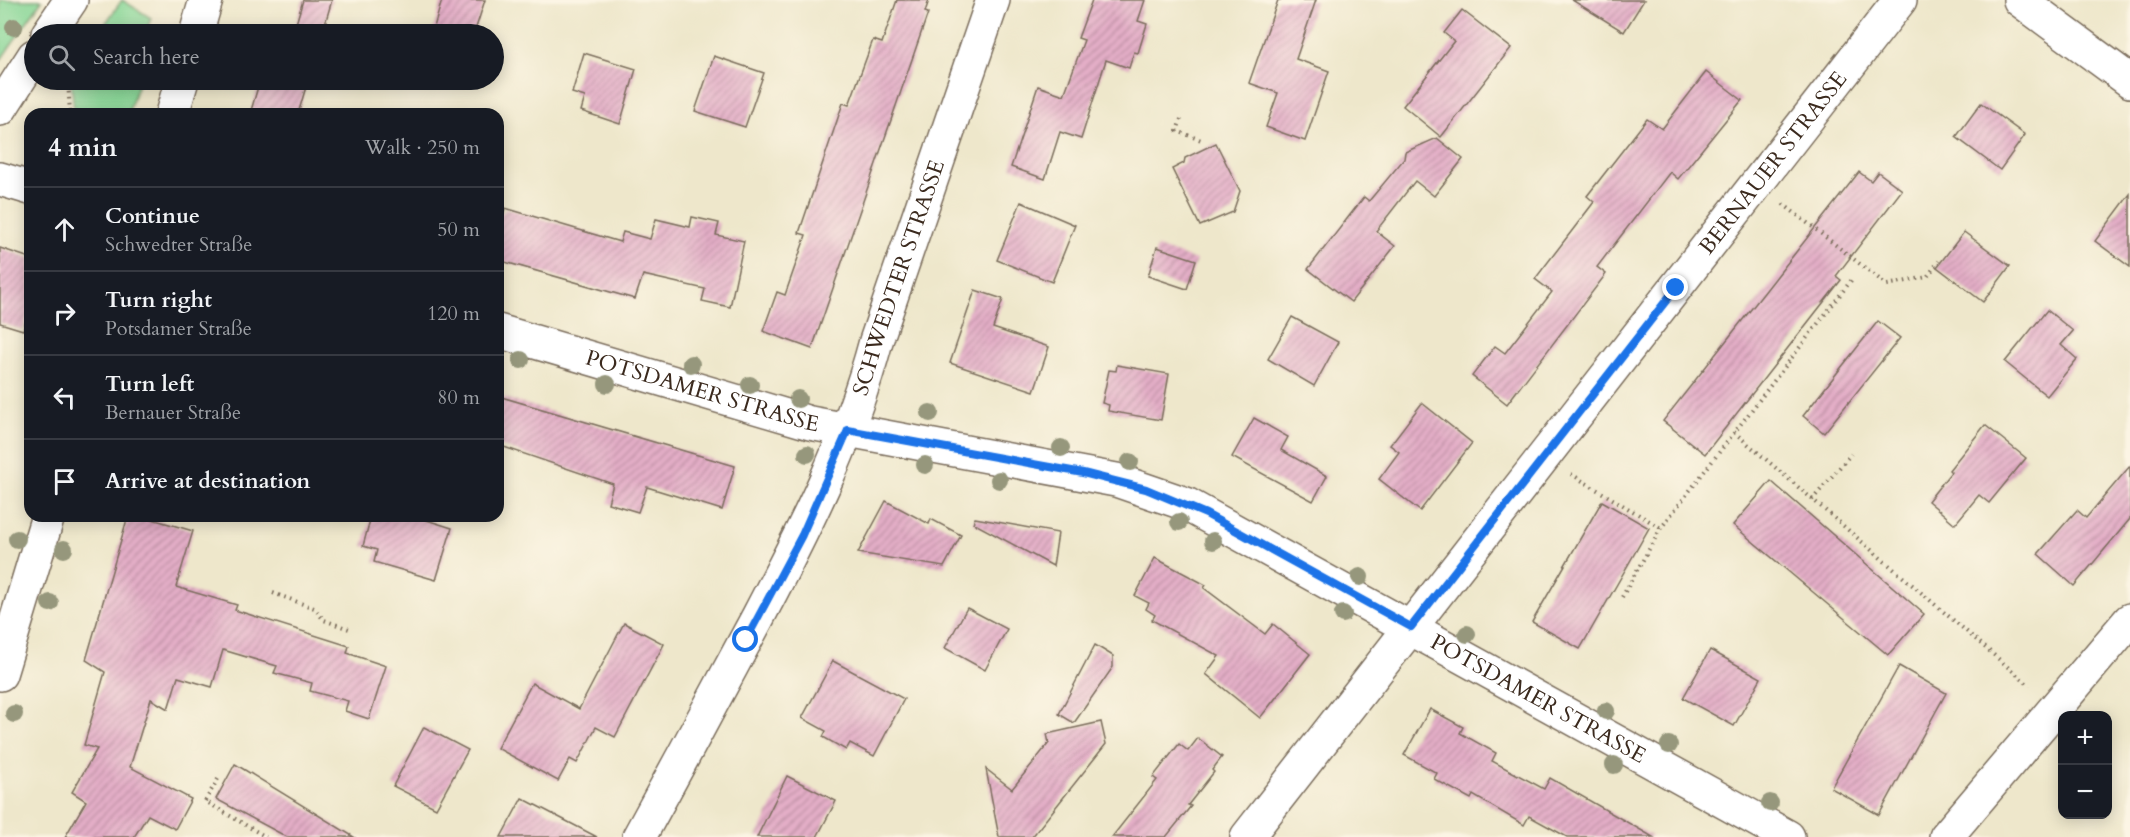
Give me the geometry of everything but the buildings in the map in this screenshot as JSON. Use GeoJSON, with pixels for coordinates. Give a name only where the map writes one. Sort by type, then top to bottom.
{"type":"FeatureCollection","features":[{"type":"Feature","properties":{"kind":"street"},"geometry":{"type":"LineString","coordinates":[[55,24],[71,0]]}},
{"type":"Feature","properties":{"kind":"street"},"geometry":{"type":"LineString","coordinates":[[199,24],[206,0]]}},
{"type":"Feature","properties":{"kind":"street","name":"SCHWEDTER STRASSE"},"geometry":{"type":"LineString","coordinates":[[639,837],[802,535],[848,430],[861,396],[876,341],[993,0]]}},
{"type":"Feature","properties":{"kind":"street","name":"BERNAUER STRASSE"},"geometry":{"type":"LineString","coordinates":[[1247,837],[1900,0]]}},
{"type":"Feature","properties":{"kind":"street"},"geometry":{"type":"LineString","coordinates":[[2020,0],[2130,81]]}},
{"type":"Feature","properties":{"kind":"street"},"geometry":{"type":"LineString","coordinates":[[0,109],[24,72]]}},
{"type":"Feature","properties":{"kind":"street"},"geometry":{"type":"LineString","coordinates":[[174,108],[179,90]]}},
{"type":"Feature","properties":{"kind":"street"},"geometry":{"type":"LineString","coordinates":[[0,179],[24,186]]}},
{"type":"Feature","properties":{"kind":"street","name":"POTSDAMER STRASSE"},"geometry":{"type":"LineString","coordinates":[[504,332],[810,423],[1083,473],[1146,489],[1206,514],[1788,837]]}},
{"type":"Feature","properties":{"kind":"street"},"geometry":{"type":"LineString","coordinates":[[0,675],[46,522]]}},
{"type":"Feature","properties":{"kind":"street"},"geometry":{"type":"LineString","coordinates":[[1946,837],[2130,620]]}},
{"type":"Feature","properties":{"kind":"path"},"geometry":{"type":"LineString","coordinates":[[68,90],[69,108]]}},
{"type":"Feature","properties":{"kind":"path"},"geometry":{"type":"LineString","coordinates":[[1181,119],[1177,131],[1201,140]]}},
{"type":"Feature","properties":{"kind":"path"},"geometry":{"type":"LineString","coordinates":[[1784,205],[1887,285],[1927,276],[1939,261]]}},
{"type":"Feature","properties":{"kind":"path"},"geometry":{"type":"LineString","coordinates":[[1622,597],[1661,528],[1854,278]]}},
{"type":"Feature","properties":{"kind":"path"},"geometry":{"type":"LineString","coordinates":[[1734,432],[2031,687]]}},
{"type":"Feature","properties":{"kind":"path"},"geometry":{"type":"LineString","coordinates":[[1812,500],[1851,454]]}},
{"type":"Feature","properties":{"kind":"path"},"geometry":{"type":"LineString","coordinates":[[1561,468],[1661,528]]}},
{"type":"Feature","properties":{"kind":"path"},"geometry":{"type":"LineString","coordinates":[[273,593],[314,608],[324,620],[352,630]]}},
{"type":"Feature","properties":{"kind":"path"},"geometry":{"type":"LineString","coordinates":[[218,779],[205,801],[266,837]]}},
{"type":"Feature","properties":{"kind":"green space"},"geometry":{"type":"Polygon","coordinates":[[[0,0],[42,0],[24,24],[0,61],[0,0]]]}},
{"type":"Feature","properties":{"kind":"green space"},"geometry":{"type":"Polygon","coordinates":[[[122,0],[151,18],[149,24],[105,24],[122,0]]]}},
{"type":"Feature","properties":{"kind":"green space"},"geometry":{"type":"Polygon","coordinates":[[[72,90],[136,90],[130,108],[74,108],[72,90]]]}},
{"type":"Feature","properties":{"kind":"route"},"geometry":{"type":"LineString","coordinates":[[746,640],[802,535],[848,430],[1083,473],[1146,489],[1206,514],[1411,627],[1676,288]]}}]}
